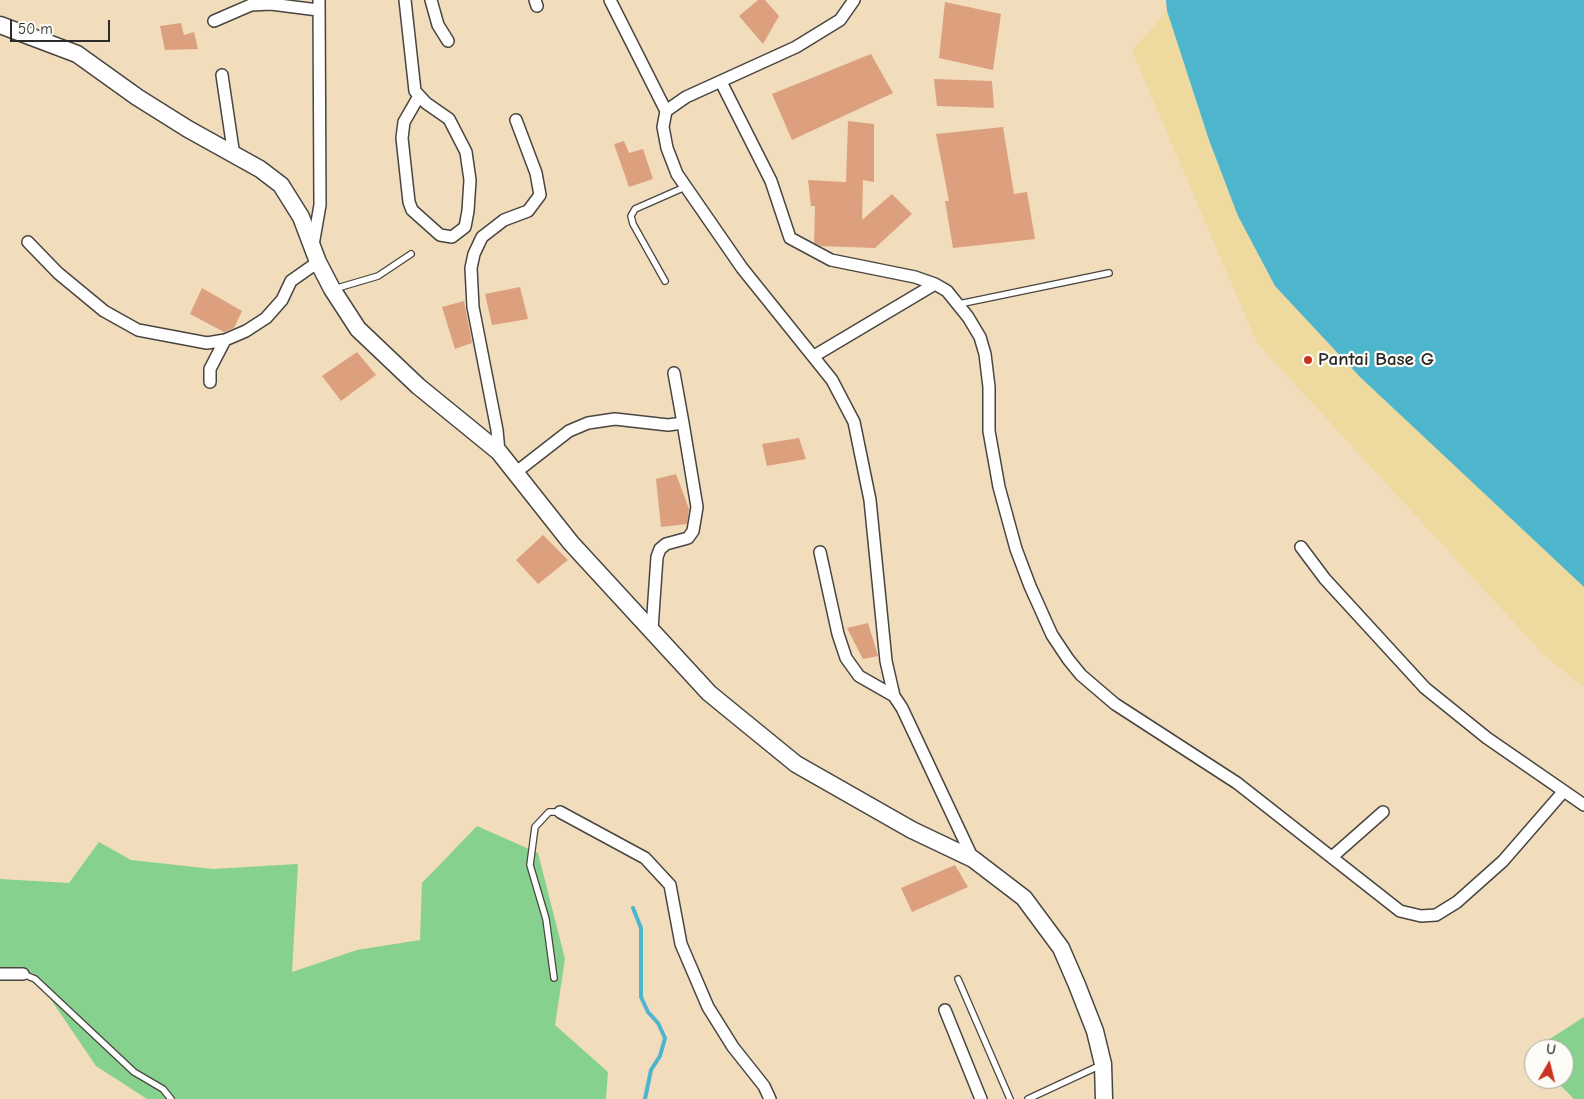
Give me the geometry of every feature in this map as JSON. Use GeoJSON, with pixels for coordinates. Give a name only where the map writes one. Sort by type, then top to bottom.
{"type":"FeatureCollection","features":[{"type":"Feature","properties":{"kind":"street"},"geometry":{"type":"LineString","coordinates":[[405,0],[415,91],[449,119],[466,152],[470,180],[468,212],[465,227],[452,237],[440,235],[412,210],[409,202],[402,138],[404,122],[419,96]]}},
{"type":"Feature","properties":{"kind":"street"},"geometry":{"type":"LineString","coordinates":[[431,0],[438,25],[448,41]]}},
{"type":"Feature","properties":{"kind":"street"},"geometry":{"type":"LineString","coordinates":[[610,0],[666,111],[663,127],[667,148],[676,174],[742,268],[832,380],[854,422],[870,500],[886,662],[894,696],[902,708],[973,859]]}},
{"type":"Feature","properties":{"kind":"street"},"geometry":{"type":"LineString","coordinates":[[666,111],[686,97],[803,42],[840,20],[854,0]]}},
{"type":"Feature","properties":{"kind":"street"},"geometry":{"type":"LineString","coordinates":[[28,242],[58,273],[104,311],[138,330],[199,342],[225,340],[246,331],[266,318],[282,300],[296,276],[315,254],[320,205],[318,5],[271,4],[251,6],[214,21]]}},
{"type":"Feature","properties":{"kind":"street"},"geometry":{"type":"LineString","coordinates":[[0,25],[77,54],[137,97],[234,156],[260,169],[280,185],[301,217],[315,254],[332,289],[358,329],[387,358],[499,452],[571,543],[709,693],[796,764],[912,830],[973,859],[1024,898],[1061,948],[1096,1031],[1103,1064],[1104,1099]]}},
{"type":"Feature","properties":{"kind":"street"},"geometry":{"type":"LineString","coordinates":[[222,75],[234,156]]}},
{"type":"Feature","properties":{"kind":"street"},"geometry":{"type":"LineString","coordinates":[[721,82],[771,181],[790,238],[798,244],[831,260],[915,277],[935,284],[947,291],[959,304],[980,336],[985,354],[989,387],[990,431],[999,487],[1016,549],[1041,613],[1068,659],[1081,675],[1115,704],[1237,783],[1400,911],[1421,916],[1436,915],[1457,902],[1503,861],[1563,792]]}},
{"type":"Feature","properties":{"kind":"street"},"geometry":{"type":"LineString","coordinates":[[499,452],[497,430],[473,307],[471,268],[474,254],[482,237],[504,220],[528,211],[540,195],[536,173],[516,120]]}},
{"type":"Feature","properties":{"kind":"street"},"geometry":{"type":"LineString","coordinates":[[814,356],[935,284]]}},
{"type":"Feature","properties":{"kind":"street"},"geometry":{"type":"LineString","coordinates":[[210,382],[210,369],[225,340]]}},
{"type":"Feature","properties":{"kind":"street"},"geometry":{"type":"LineString","coordinates":[[652,629],[656,566],[660,548],[666,544],[688,538],[693,531],[697,507],[674,373]]}},
{"type":"Feature","properties":{"kind":"street"},"geometry":{"type":"LineString","coordinates":[[515,473],[569,431],[588,423],[615,419],[668,425],[683,423]]}},
{"type":"Feature","properties":{"kind":"street"},"geometry":{"type":"LineString","coordinates":[[1301,547],[1325,579],[1425,688],[1487,738],[1584,805]]}},
{"type":"Feature","properties":{"kind":"street"},"geometry":{"type":"LineString","coordinates":[[820,552],[838,634],[846,658],[859,676],[894,696]]}},
{"type":"Feature","properties":{"kind":"street"},"geometry":{"type":"LineString","coordinates":[[560,812],[645,858],[670,885],[681,944],[708,1007],[734,1047],[764,1086],[770,1099]]}},
{"type":"Feature","properties":{"kind":"street"},"geometry":{"type":"LineString","coordinates":[[1332,857],[1383,812]]}},
{"type":"Feature","properties":{"kind":"street"},"geometry":{"type":"LineString","coordinates":[[0,974],[22,974]]}},
{"type":"Feature","properties":{"kind":"street"},"geometry":{"type":"LineString","coordinates":[[945,1010],[981,1099]]}},
{"type":"Feature","properties":{"kind":"lane"},"geometry":{"type":"LineString","coordinates":[[665,281],[633,224],[631,216],[635,209],[685,186]]}},
{"type":"Feature","properties":{"kind":"lane"},"geometry":{"type":"LineString","coordinates":[[332,289],[378,276],[410,254]]}},
{"type":"Feature","properties":{"kind":"lane"},"geometry":{"type":"LineString","coordinates":[[959,304],[1109,273]]}},
{"type":"Feature","properties":{"kind":"lane"},"geometry":{"type":"LineString","coordinates":[[554,978],[546,919],[530,865],[535,828],[549,812],[560,812]]}},
{"type":"Feature","properties":{"kind":"lane"},"geometry":{"type":"LineString","coordinates":[[22,974],[35,979],[134,1072],[163,1089],[171,1099]]}},
{"type":"Feature","properties":{"kind":"lane"},"geometry":{"type":"LineString","coordinates":[[958,979],[1010,1099]]}},
{"type":"Feature","properties":{"kind":"lane"},"geometry":{"type":"LineString","coordinates":[[1028,1099],[1103,1064]]}},
{"type":"Feature","properties":{"kind":"green space"},"geometry":{"type":"Polygon","coordinates":[[[477,826],[538,853],[565,959],[555,1025],[608,1072],[606,1099],[147,1099],[96,1066],[33,973],[0,972],[0,879],[69,883],[99,842],[131,860],[213,869],[298,864],[292,972],[357,950],[420,940],[422,883],[477,826]]]}},
{"type":"Feature","properties":{"kind":"green space"},"geometry":{"type":"Polygon","coordinates":[[[1584,1017],[1584,1099],[1574,1099],[1564,1089],[1574,1089],[1574,1039],[1550,1039],[1584,1017]]]}},
{"type":"Feature","properties":{"kind":"sand","name":"Pantai Base G"},"geometry":{"type":"Polygon","coordinates":[[[1167,11],[1209,140],[1238,216],[1275,286],[1360,377],[1584,587],[1584,687],[1544,655],[1257,343],[1132,51],[1167,11]]]}},
{"type":"Feature","properties":{"kind":"water"},"geometry":{"type":"Polygon","coordinates":[[[1166,0],[1584,0],[1584,587],[1360,377],[1275,286],[1238,216],[1209,140],[1167,11],[1166,0]]]}},
{"type":"Feature","properties":{"kind":"building"},"geometry":{"type":"Polygon","coordinates":[[[758,0],[765,0],[779,16],[763,44],[739,16],[758,0]]]}},
{"type":"Feature","properties":{"kind":"building"},"geometry":{"type":"Polygon","coordinates":[[[945,2],[1001,14],[993,70],[939,58],[945,2]]]}},
{"type":"Feature","properties":{"kind":"building"},"geometry":{"type":"Polygon","coordinates":[[[181,23],[184,35],[194,32],[198,49],[165,50],[160,26],[181,23]]]}},
{"type":"Feature","properties":{"kind":"building"},"geometry":{"type":"Polygon","coordinates":[[[871,54],[893,93],[792,140],[772,94],[871,54]]]}},
{"type":"Feature","properties":{"kind":"building"},"geometry":{"type":"Polygon","coordinates":[[[934,79],[992,81],[994,108],[937,106],[934,79]]]}},
{"type":"Feature","properties":{"kind":"building"},"geometry":{"type":"Polygon","coordinates":[[[848,121],[874,124],[874,182],[863,180],[862,220],[892,194],[912,214],[875,248],[821,246],[814,243],[815,206],[811,206],[808,180],[846,182],[848,121]]]}},
{"type":"Feature","properties":{"kind":"building"},"geometry":{"type":"Polygon","coordinates":[[[1003,127],[1014,194],[1027,192],[1035,239],[953,248],[945,201],[949,201],[936,134],[1003,127]]]}},
{"type":"Feature","properties":{"kind":"building"},"geometry":{"type":"Polygon","coordinates":[[[624,141],[629,153],[643,149],[653,179],[629,187],[614,144],[624,141]]]}},
{"type":"Feature","properties":{"kind":"building"},"geometry":{"type":"Polygon","coordinates":[[[520,287],[528,319],[492,325],[485,294],[520,287]]]}},
{"type":"Feature","properties":{"kind":"building"},"geometry":{"type":"Polygon","coordinates":[[[202,288],[242,311],[234,328],[224,332],[190,314],[202,288]]]}},
{"type":"Feature","properties":{"kind":"building"},"geometry":{"type":"Polygon","coordinates":[[[464,301],[472,343],[455,349],[442,307],[464,301]]]}},
{"type":"Feature","properties":{"kind":"building"},"geometry":{"type":"Polygon","coordinates":[[[357,352],[376,375],[341,401],[322,376],[357,352]]]}},
{"type":"Feature","properties":{"kind":"building"},"geometry":{"type":"Polygon","coordinates":[[[799,438],[806,459],[767,466],[762,444],[799,438]]]}},
{"type":"Feature","properties":{"kind":"building"},"geometry":{"type":"Polygon","coordinates":[[[676,474],[689,509],[687,524],[661,527],[656,479],[676,474]]]}},
{"type":"Feature","properties":{"kind":"building"},"geometry":{"type":"Polygon","coordinates":[[[543,535],[568,560],[538,584],[516,560],[543,535]]]}},
{"type":"Feature","properties":{"kind":"building"},"geometry":{"type":"Polygon","coordinates":[[[868,623],[878,656],[863,659],[847,628],[868,623]]]}},
{"type":"Feature","properties":{"kind":"building"},"geometry":{"type":"Polygon","coordinates":[[[955,865],[968,887],[912,912],[901,888],[955,865]]]}},
{"type":"Feature","properties":{"kind":"waterway"},"geometry":{"type":"LineString","coordinates":[[633,908],[641,928],[641,997],[648,1012],[658,1023],[665,1038],[660,1056],[651,1070],[645,1099]]}},
{"type":"Feature","properties":{"kind":"place","name":"Pantai Base G"},"geometry":{"type":"Point","coordinates":[1308,360]}}]}
